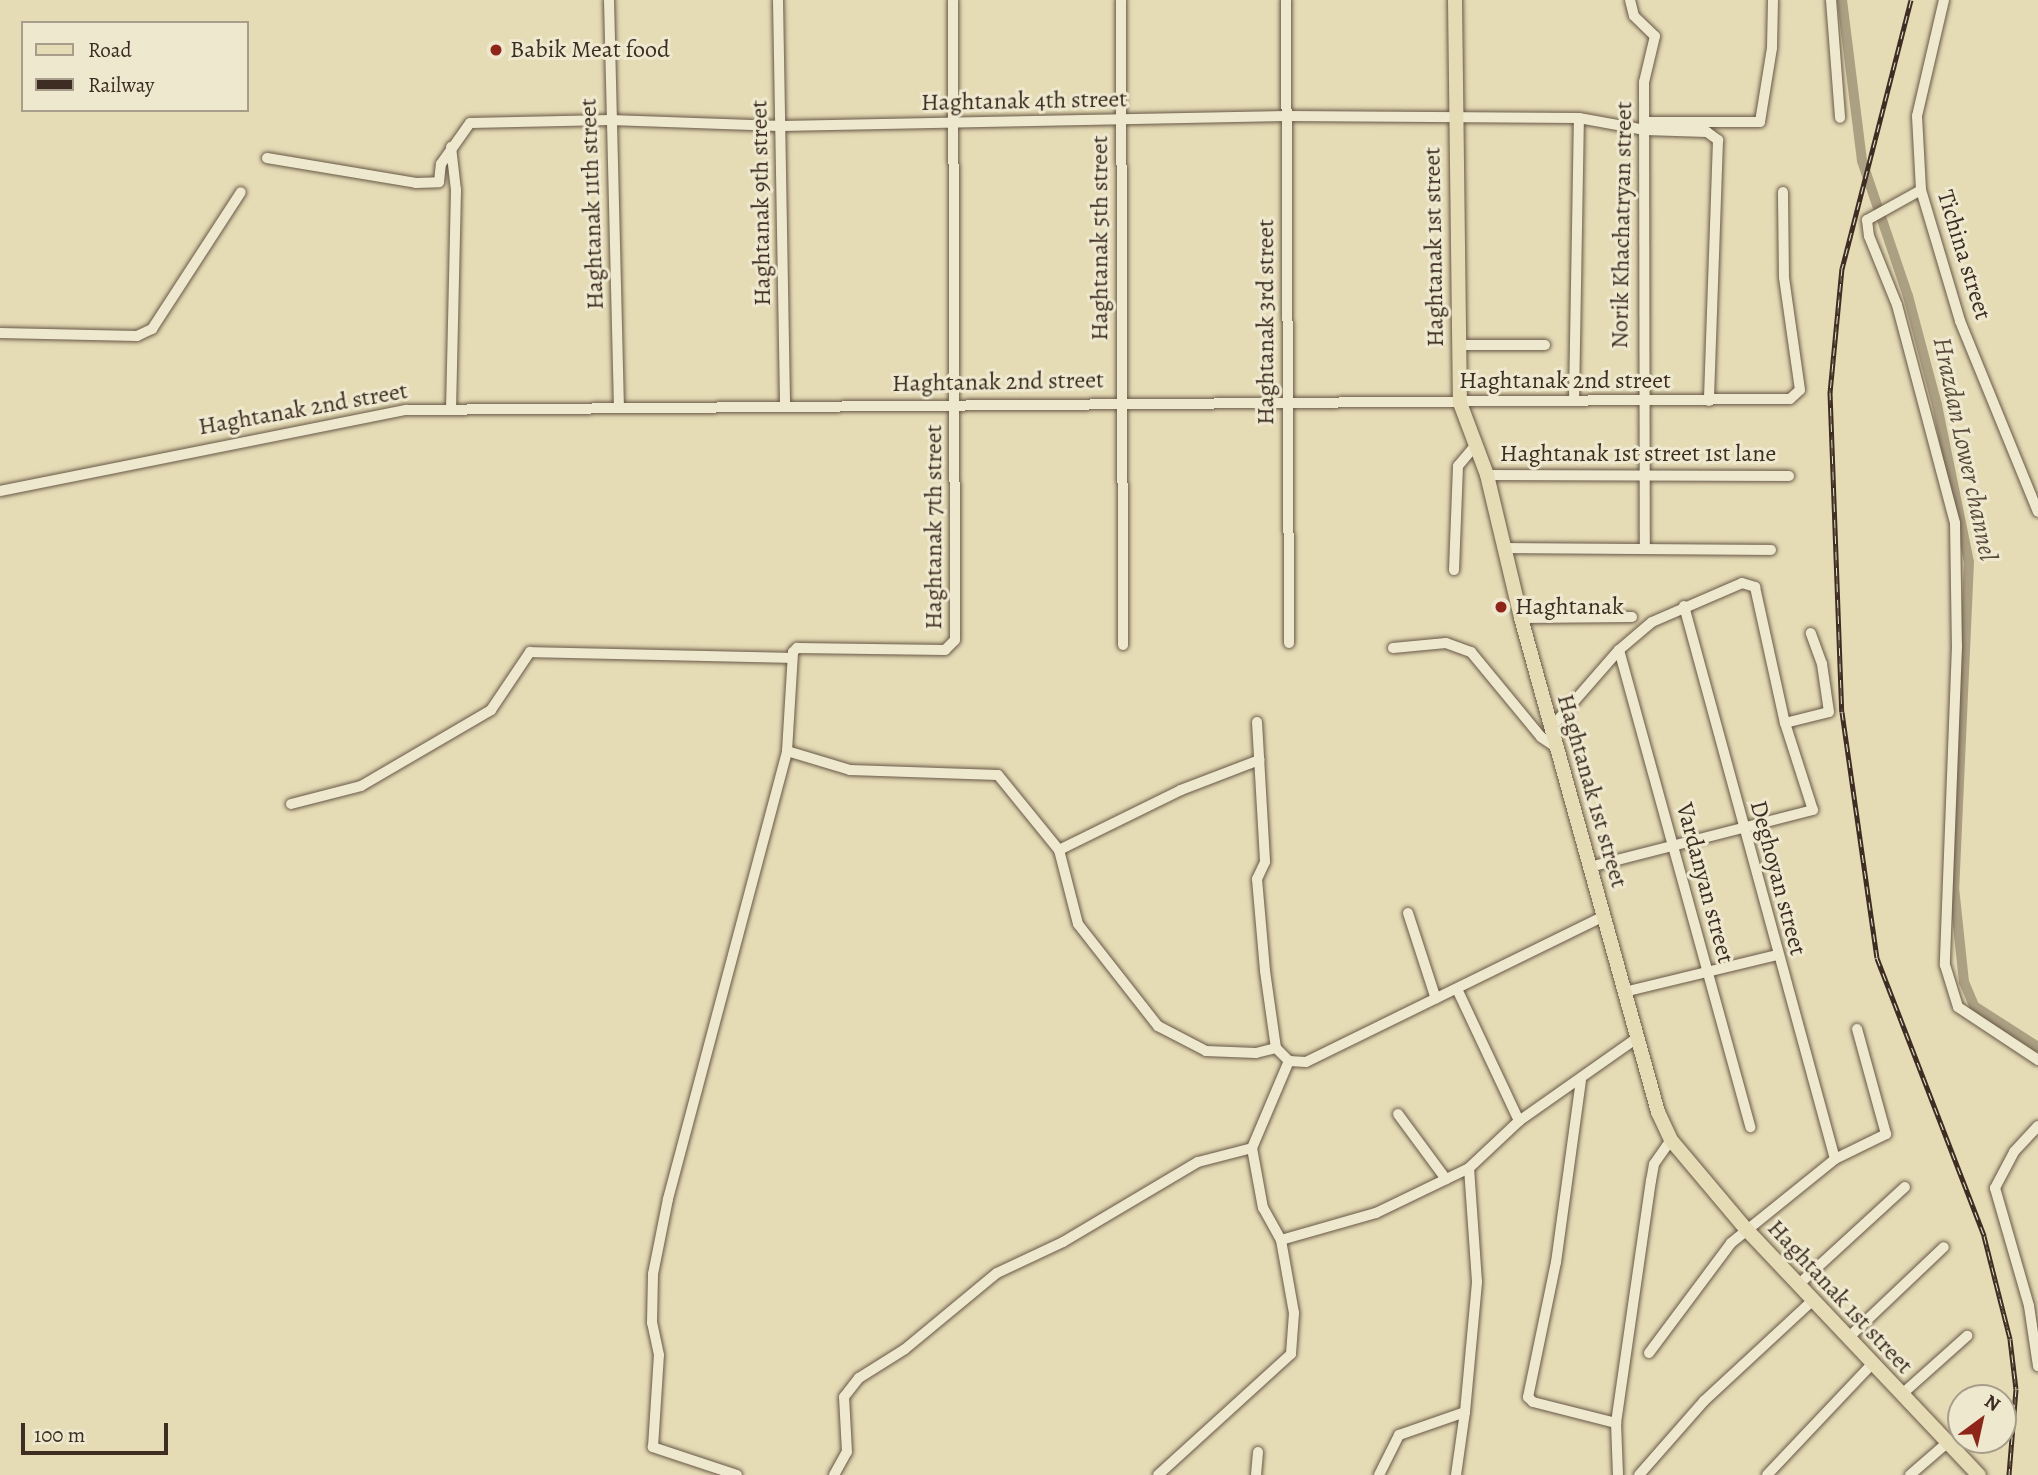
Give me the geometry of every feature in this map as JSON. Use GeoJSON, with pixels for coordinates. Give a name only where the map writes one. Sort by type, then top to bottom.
{"type":"FeatureCollection","features":[{"type":"Feature","properties":{"kind":"main road","name":"Haghtanak 1st street"},"geometry":{"type":"LineString","coordinates":[[1455,0],[1454,119],[1460,403],[1474,447],[1487,475],[1550,729],[1658,1112],[1671,1140],[1746,1229],[1947,1443]]}},
{"type":"Feature","properties":{"kind":"main road","name":"Haghtanak 1st street"},"geometry":{"type":"LineString","coordinates":[[1958,1454],[1979,1475]]}},
{"type":"Feature","properties":{"kind":"street","name":"Haghtanak 11th street"},"geometry":{"type":"LineString","coordinates":[[609,0],[619,407]]}},
{"type":"Feature","properties":{"kind":"street","name":"Haghtanak 9th street"},"geometry":{"type":"LineString","coordinates":[[778,0],[785,405]]}},
{"type":"Feature","properties":{"kind":"street","name":"Haghtanak 7th street"},"geometry":{"type":"LineString","coordinates":[[790,659],[797,648],[952,647],[956,404],[953,0]]}},
{"type":"Feature","properties":{"kind":"street","name":"Haghtanak 5th street"},"geometry":{"type":"LineString","coordinates":[[1121,0],[1123,645]]}},
{"type":"Feature","properties":{"kind":"street","name":"Haghtanak 3rd street"},"geometry":{"type":"LineString","coordinates":[[1286,0],[1289,643]]}},
{"type":"Feature","properties":{"kind":"street","name":"Norik Khachatryan street"},"geometry":{"type":"LineString","coordinates":[[1630,0],[1634,16],[1655,36],[1644,82],[1641,403],[1646,477],[1644,547]]}},
{"type":"Feature","properties":{"kind":"street"},"geometry":{"type":"LineString","coordinates":[[1645,126],[1760,122],[1772,48],[1773,0]]}},
{"type":"Feature","properties":{"kind":"street"},"geometry":{"type":"LineString","coordinates":[[1831,0],[1840,118]]}},
{"type":"Feature","properties":{"kind":"street","name":"Tichina street"},"geometry":{"type":"LineString","coordinates":[[1944,0],[1917,116],[1921,190],[1960,321],[2038,512]]}},
{"type":"Feature","properties":{"kind":"street","name":"Haghtanak 4th street"},"geometry":{"type":"LineString","coordinates":[[267,158],[416,183],[439,182],[441,164],[470,123],[610,120],[781,126],[1286,116],[1579,118],[1645,126]]}},
{"type":"Feature","properties":{"kind":"street"},"geometry":{"type":"LineString","coordinates":[[1574,400],[1579,118]]}},
{"type":"Feature","properties":{"kind":"street"},"geometry":{"type":"LineString","coordinates":[[1645,126],[1707,132],[1718,140],[1709,401]]}},
{"type":"Feature","properties":{"kind":"street"},"geometry":{"type":"LineString","coordinates":[[451,147],[456,190],[451,409]]}},
{"type":"Feature","properties":{"kind":"street"},"geometry":{"type":"LineString","coordinates":[[1921,190],[1867,220],[1897,305],[1955,523],[1956,646],[1944,905],[1950,993],[1968,1016],[2038,1060]]}},
{"type":"Feature","properties":{"kind":"street"},"geometry":{"type":"LineString","coordinates":[[0,332],[137,336],[152,329],[242,192]]}},
{"type":"Feature","properties":{"kind":"street","name":"Haghtanak 2nd street"},"geometry":{"type":"LineString","coordinates":[[0,491],[406,410],[1121,402],[1287,404],[1574,400],[1641,403],[1790,399],[1800,390],[1784,277],[1783,192]]}},
{"type":"Feature","properties":{"kind":"street"},"geometry":{"type":"LineString","coordinates":[[1460,345],[1545,345]]}},
{"type":"Feature","properties":{"kind":"street"},"geometry":{"type":"LineString","coordinates":[[1454,570],[1458,466],[1474,447]]}},
{"type":"Feature","properties":{"kind":"street","name":"Haghtanak 1st street 1st lane"},"geometry":{"type":"LineString","coordinates":[[1487,475],[1788,476]]}},
{"type":"Feature","properties":{"kind":"street"},"geometry":{"type":"LineString","coordinates":[[1503,548],[1771,550]]}},
{"type":"Feature","properties":{"kind":"street"},"geometry":{"type":"LineString","coordinates":[[1550,729],[1619,650],[1652,622],[1742,583],[1755,587],[1784,723],[1813,810],[1744,831],[1590,867]]}},
{"type":"Feature","properties":{"kind":"street","name":"Deghoyan street"},"geometry":{"type":"LineString","coordinates":[[1684,606],[1777,955],[1835,1159]]}},
{"type":"Feature","properties":{"kind":"street"},"geometry":{"type":"LineString","coordinates":[[1521,618],[1632,617]]}},
{"type":"Feature","properties":{"kind":"street"},"geometry":{"type":"LineString","coordinates":[[1784,723],[1829,712],[1822,664],[1811,633]]}},
{"type":"Feature","properties":{"kind":"street"},"geometry":{"type":"LineString","coordinates":[[1393,648],[1446,643],[1471,652],[1541,737],[1556,747]]}},
{"type":"Feature","properties":{"kind":"street","name":"Vardanyan street"},"geometry":{"type":"LineString","coordinates":[[1619,650],[1750,1127]]}},
{"type":"Feature","properties":{"kind":"street"},"geometry":{"type":"LineString","coordinates":[[291,804],[361,786],[491,710],[530,652],[790,659],[787,751],[668,1199],[653,1274],[652,1323],[659,1355],[653,1447],[737,1475]]}},
{"type":"Feature","properties":{"kind":"street"},"geometry":{"type":"LineString","coordinates":[[1256,722],[1265,862],[1257,879],[1276,1048],[1289,1061],[1306,1062],[1604,916]]}},
{"type":"Feature","properties":{"kind":"street"},"geometry":{"type":"LineString","coordinates":[[787,751],[850,770],[998,775],[1059,850],[1078,923],[1158,1026],[1206,1051],[1256,1053],[1276,1048]]}},
{"type":"Feature","properties":{"kind":"street"},"geometry":{"type":"LineString","coordinates":[[1059,850],[1181,790],[1259,760]]}},
{"type":"Feature","properties":{"kind":"street"},"geometry":{"type":"LineString","coordinates":[[1408,914],[1436,999]]}},
{"type":"Feature","properties":{"kind":"street"},"geometry":{"type":"LineString","coordinates":[[1624,992],[1708,974],[1777,955]]}},
{"type":"Feature","properties":{"kind":"street"},"geometry":{"type":"LineString","coordinates":[[1457,989],[1519,1121]]}},
{"type":"Feature","properties":{"kind":"street"},"geometry":{"type":"LineString","coordinates":[[1649,1353],[1701,1278],[1746,1229],[1835,1159],[1882,1137],[1887,1130],[1857,1029]]}},
{"type":"Feature","properties":{"kind":"street"},"geometry":{"type":"LineString","coordinates":[[1281,1240],[1367,1217],[1469,1168],[1519,1121],[1581,1080],[1637,1038]]}},
{"type":"Feature","properties":{"kind":"street"},"geometry":{"type":"LineString","coordinates":[[1158,1475],[1291,1354],[1294,1313],[1281,1240],[1263,1208],[1252,1148],[1289,1061]]}},
{"type":"Feature","properties":{"kind":"street"},"geometry":{"type":"LineString","coordinates":[[1581,1080],[1556,1262],[1528,1397],[1533,1402],[1616,1423]]}},
{"type":"Feature","properties":{"kind":"street"},"geometry":{"type":"LineString","coordinates":[[1398,1114],[1446,1179]]}},
{"type":"Feature","properties":{"kind":"street"},"geometry":{"type":"LineString","coordinates":[[2038,1126],[2014,1152],[1995,1188],[2029,1306],[2038,1366]]}},
{"type":"Feature","properties":{"kind":"street"},"geometry":{"type":"LineString","coordinates":[[1619,1475],[1616,1423],[1654,1164],[1671,1140]]}},
{"type":"Feature","properties":{"kind":"street"},"geometry":{"type":"LineString","coordinates":[[834,1475],[847,1452],[844,1398],[859,1378],[905,1349],[998,1273],[1063,1242],[1198,1162],[1252,1148]]}},
{"type":"Feature","properties":{"kind":"street"},"geometry":{"type":"LineString","coordinates":[[1457,1475],[1477,1282],[1469,1168]]}},
{"type":"Feature","properties":{"kind":"street"},"geometry":{"type":"LineString","coordinates":[[1798,1285],[1905,1187]]}},
{"type":"Feature","properties":{"kind":"street"},"geometry":{"type":"LineString","coordinates":[[1848,1338],[1944,1247]]}},
{"type":"Feature","properties":{"kind":"street"},"geometry":{"type":"LineString","coordinates":[[1639,1475],[1704,1401],[1812,1301]]}},
{"type":"Feature","properties":{"kind":"street"},"geometry":{"type":"LineString","coordinates":[[1901,1395],[1967,1336]]}},
{"type":"Feature","properties":{"kind":"street"},"geometry":{"type":"LineString","coordinates":[[1767,1475],[1872,1364]]}},
{"type":"Feature","properties":{"kind":"street"},"geometry":{"type":"LineString","coordinates":[[1379,1475],[1398,1435],[1465,1412]]}},
{"type":"Feature","properties":{"kind":"street"},"geometry":{"type":"LineString","coordinates":[[1910,1475],[1947,1443]]}},
{"type":"Feature","properties":{"kind":"street"},"geometry":{"type":"LineString","coordinates":[[1256,1475],[1258,1452]]}},
{"type":"Feature","properties":{"kind":"waterway","name":"Hrazdan Lower channel"},"geometry":{"type":"LineString","coordinates":[[1842,0],[1862,161],[1908,296],[1937,405],[1969,562],[1954,887],[1964,982],[1974,1006],[2038,1047]]}},
{"type":"Feature","properties":{"kind":"railway"},"geometry":{"type":"LineString","coordinates":[[1911,0],[1842,268],[1830,392],[1842,712],[1877,958],[1984,1236],[2010,1339],[2016,1389],[2009,1475]]}},
{"type":"Feature","properties":{"kind":"place","name":"Babik Meat food"},"geometry":{"type":"Point","coordinates":[496,50]}},
{"type":"Feature","properties":{"kind":"place","name":"Haghtanak"},"geometry":{"type":"Point","coordinates":[1501,607]}}]}
